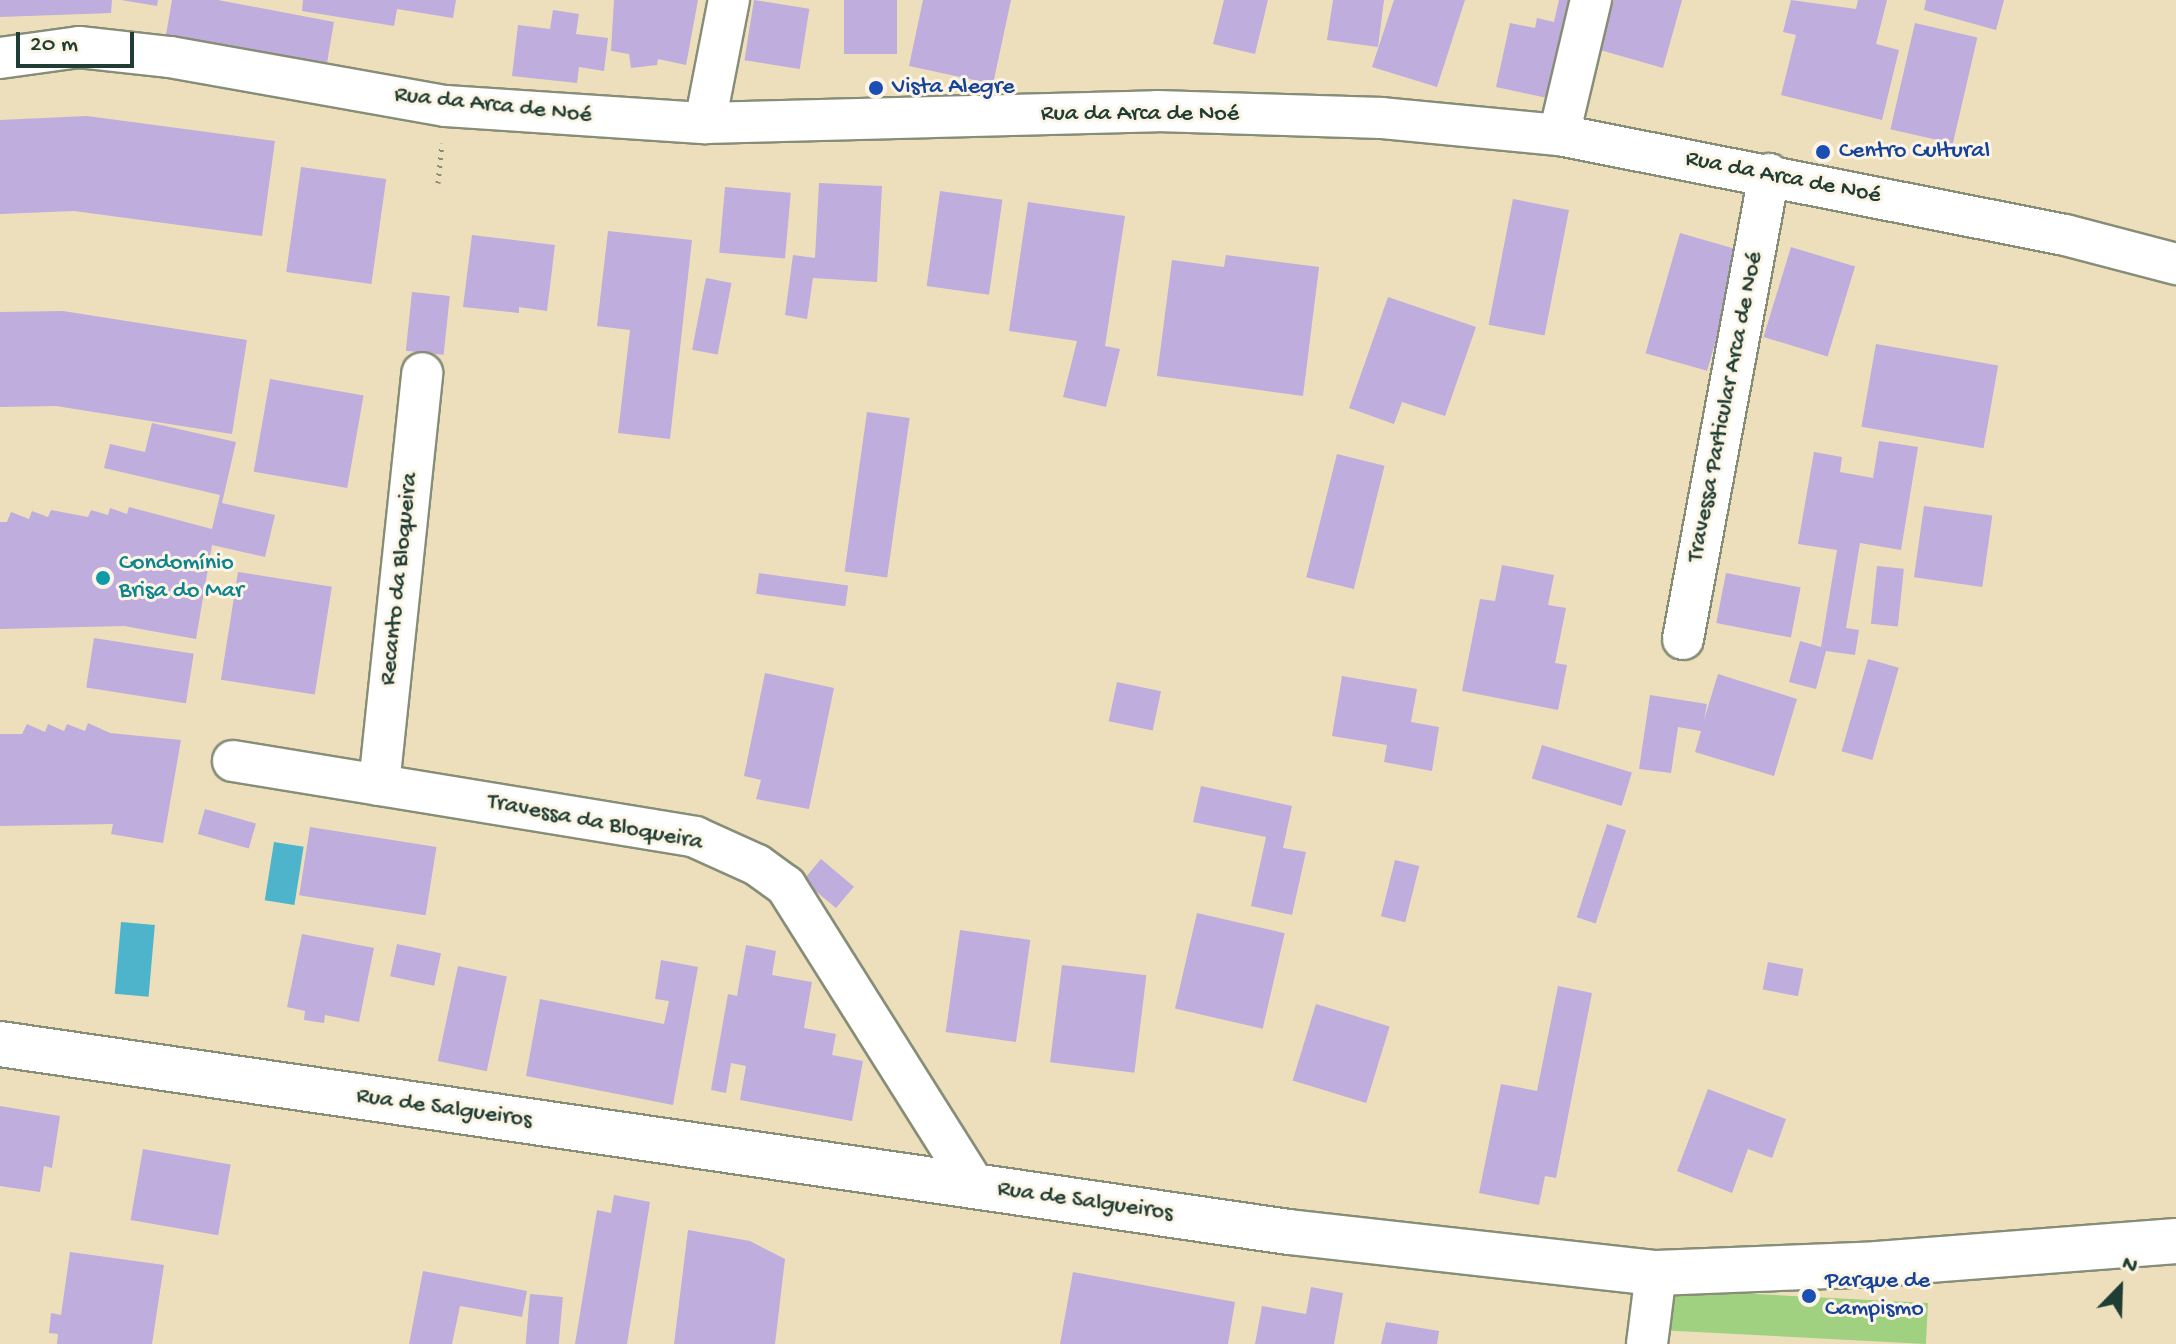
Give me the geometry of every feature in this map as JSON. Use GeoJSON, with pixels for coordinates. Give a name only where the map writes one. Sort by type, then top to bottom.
{"type":"FeatureCollection","features":[{"type":"Feature","properties":{"kind":"street"},"geometry":{"type":"LineString","coordinates":[[705,123],[729,0]]}},
{"type":"Feature","properties":{"kind":"street"},"geometry":{"type":"LineString","coordinates":[[1559,135],[1591,0]]}},
{"type":"Feature","properties":{"kind":"street","name":"Rua da Arca de Noé"},"geometry":{"type":"LineString","coordinates":[[0,58],[79,47],[170,57],[446,106],[705,123],[1157,111],[1382,118],[1559,135],[1769,174],[2065,235],[2176,264]]}},
{"type":"Feature","properties":{"kind":"street","name":"Travessa Particular Arca de Noé"},"geometry":{"type":"LineString","coordinates":[[1683,639],[1769,174]]}},
{"type":"Feature","properties":{"kind":"street","name":"Recanto da Bloqueira"},"geometry":{"type":"LineString","coordinates":[[379,785],[422,373]]}},
{"type":"Feature","properties":{"kind":"street","name":"Travessa da Bloqueira"},"geometry":{"type":"LineString","coordinates":[[233,761],[695,837],[757,865],[786,886],[975,1186]]}},
{"type":"Feature","properties":{"kind":"street","name":"Rua de Salgueiros"},"geometry":{"type":"LineString","coordinates":[[0,1044],[1289,1232],[1656,1273],[1877,1264],[2176,1241]]}},
{"type":"Feature","properties":{"kind":"street"},"geometry":{"type":"LineString","coordinates":[[1647,1344],[1656,1273]]}},
{"type":"Feature","properties":{"kind":"green space"},"geometry":{"type":"Polygon","coordinates":[[[1669,1289],[1928,1303],[1926,1344],[1667,1330],[1669,1289]]]}},
{"type":"Feature","properties":{"kind":"water"},"geometry":{"type":"Polygon","coordinates":[[[274,842],[304,847],[294,905],[265,900],[274,842]]]}},
{"type":"Feature","properties":{"kind":"water"},"geometry":{"type":"Polygon","coordinates":[[[121,922],[155,925],[149,997],[115,994],[121,922]]]}},
{"type":"Feature","properties":{"kind":"building"},"geometry":{"type":"Polygon","coordinates":[[[0,0],[112,0],[111,13],[0,17],[0,0]]]}},
{"type":"Feature","properties":{"kind":"building"},"geometry":{"type":"Polygon","coordinates":[[[121,0],[158,0],[157,6],[121,0]]]}},
{"type":"Feature","properties":{"kind":"building"},"geometry":{"type":"Polygon","coordinates":[[[172,0],[218,0],[334,22],[327,63],[166,35],[172,0]]]}},
{"type":"Feature","properties":{"kind":"building"},"geometry":{"type":"Polygon","coordinates":[[[303,0],[456,0],[453,18],[397,9],[394,26],[302,11],[303,0]]]}},
{"type":"Feature","properties":{"kind":"building"},"geometry":{"type":"Polygon","coordinates":[[[614,0],[698,0],[686,65],[658,59],[657,65],[631,68],[629,54],[611,51],[614,0]]]}},
{"type":"Feature","properties":{"kind":"building"},"geometry":{"type":"Polygon","coordinates":[[[754,0],[809,9],[800,69],[744,60],[754,0]]]}},
{"type":"Feature","properties":{"kind":"building"},"geometry":{"type":"Polygon","coordinates":[[[844,0],[897,0],[897,54],[844,54],[844,0]]]}},
{"type":"Feature","properties":{"kind":"building"},"geometry":{"type":"Polygon","coordinates":[[[923,0],[1011,0],[993,84],[909,66],[923,0]]]}},
{"type":"Feature","properties":{"kind":"building"},"geometry":{"type":"Polygon","coordinates":[[[1224,0],[1268,0],[1255,54],[1213,44],[1224,0]]]}},
{"type":"Feature","properties":{"kind":"building"},"geometry":{"type":"Polygon","coordinates":[[[1333,0],[1384,0],[1378,47],[1327,40],[1333,0]]]}},
{"type":"Feature","properties":{"kind":"building"},"geometry":{"type":"Polygon","coordinates":[[[1394,0],[1465,0],[1437,87],[1372,67],[1394,0]]]}},
{"type":"Feature","properties":{"kind":"building"},"geometry":{"type":"Polygon","coordinates":[[[1559,0],[1573,0],[1552,99],[1496,87],[1510,23],[1535,28],[1537,18],[1554,22],[1559,0]]]}},
{"type":"Feature","properties":{"kind":"building"},"geometry":{"type":"Polygon","coordinates":[[[1614,0],[1682,0],[1663,68],[1600,50],[1614,0]]]}},
{"type":"Feature","properties":{"kind":"building"},"geometry":{"type":"Polygon","coordinates":[[[1791,0],[1856,9],[1858,0],[1887,0],[1876,44],[1899,50],[1882,120],[1781,95],[1796,35],[1783,32],[1791,0]]]}},
{"type":"Feature","properties":{"kind":"building"},"geometry":{"type":"Polygon","coordinates":[[[1926,0],[2004,0],[1996,30],[1924,10],[1926,0]]]}},
{"type":"Feature","properties":{"kind":"building"},"geometry":{"type":"Polygon","coordinates":[[[553,10],[579,14],[576,34],[608,38],[604,71],[579,67],[577,83],[512,76],[518,25],[550,29],[553,10]]]}},
{"type":"Feature","properties":{"kind":"building"},"geometry":{"type":"Polygon","coordinates":[[[1915,23],[1977,37],[1953,144],[1890,129],[1915,23]]]}},
{"type":"Feature","properties":{"kind":"building"},"geometry":{"type":"Polygon","coordinates":[[[87,116],[275,141],[262,236],[74,211],[0,214],[0,120],[87,116]]]}},
{"type":"Feature","properties":{"kind":"building"},"geometry":{"type":"Polygon","coordinates":[[[301,167],[386,179],[371,284],[286,272],[301,167]]]}},
{"type":"Feature","properties":{"kind":"building"},"geometry":{"type":"Polygon","coordinates":[[[819,183],[882,186],[877,282],[813,278],[807,319],[785,315],[793,255],[815,258],[819,183]]]}},
{"type":"Feature","properties":{"kind":"building"},"geometry":{"type":"Polygon","coordinates":[[[725,187],[791,193],[785,259],[719,253],[725,187]]]}},
{"type":"Feature","properties":{"kind":"building"},"geometry":{"type":"Polygon","coordinates":[[[940,191],[1002,200],[989,295],[927,286],[940,191]]]}},
{"type":"Feature","properties":{"kind":"building"},"geometry":{"type":"Polygon","coordinates":[[[1513,199],[1569,210],[1545,336],[1489,325],[1513,199]]]}},
{"type":"Feature","properties":{"kind":"building"},"geometry":{"type":"Polygon","coordinates":[[[1028,202],[1125,216],[1105,346],[1120,349],[1106,407],[1063,397],[1077,341],[1009,331],[1028,202]]]}},
{"type":"Feature","properties":{"kind":"building"},"geometry":{"type":"Polygon","coordinates":[[[608,231],[692,240],[670,439],[618,433],[630,330],[597,326],[608,231]]]}},
{"type":"Feature","properties":{"kind":"building"},"geometry":{"type":"Polygon","coordinates":[[[1680,233],[1742,251],[1707,371],[1646,353],[1680,233]]]}},
{"type":"Feature","properties":{"kind":"building"},"geometry":{"type":"Polygon","coordinates":[[[472,235],[555,245],[547,311],[519,307],[519,313],[463,307],[472,235]]]}},
{"type":"Feature","properties":{"kind":"building"},"geometry":{"type":"Polygon","coordinates":[[[1791,247],[1855,267],[1828,356],[1764,337],[1791,247]]]}},
{"type":"Feature","properties":{"kind":"building"},"geometry":{"type":"Polygon","coordinates":[[[1226,255],[1319,267],[1303,396],[1157,376],[1172,260],[1224,267],[1226,255]]]}},
{"type":"Feature","properties":{"kind":"building"},"geometry":{"type":"Polygon","coordinates":[[[706,278],[732,283],[718,355],[692,350],[706,278]]]}},
{"type":"Feature","properties":{"kind":"building"},"geometry":{"type":"Polygon","coordinates":[[[412,292],[450,296],[444,355],[406,351],[412,292]]]}},
{"type":"Feature","properties":{"kind":"building"},"geometry":{"type":"Polygon","coordinates":[[[1388,297],[1476,327],[1445,416],[1402,402],[1394,424],[1349,408],[1388,297]]]}},
{"type":"Feature","properties":{"kind":"building"},"geometry":{"type":"Polygon","coordinates":[[[63,311],[247,340],[232,434],[56,406],[0,407],[0,312],[63,311]]]}},
{"type":"Feature","properties":{"kind":"building"},"geometry":{"type":"Polygon","coordinates":[[[1876,344],[1998,366],[1984,448],[1861,427],[1876,344]]]}},
{"type":"Feature","properties":{"kind":"building"},"geometry":{"type":"Polygon","coordinates":[[[270,379],[364,395],[347,488],[254,472],[270,379]]]}},
{"type":"Feature","properties":{"kind":"building"},"geometry":{"type":"Polygon","coordinates":[[[867,412],[910,418],[887,577],[845,571],[867,412]]]}},
{"type":"Feature","properties":{"kind":"building","name":"Condomínio Brisa do Mar"},"geometry":{"type":"Polygon","coordinates":[[[152,423],[236,442],[222,503],[275,515],[265,557],[212,545],[196,639],[124,626],[0,629],[0,522],[7,522],[11,512],[29,519],[32,511],[48,517],[51,510],[88,517],[91,510],[108,515],[110,508],[127,514],[129,507],[212,529],[220,495],[104,468],[110,444],[145,452],[152,423]]]}},
{"type":"Feature","properties":{"kind":"building"},"geometry":{"type":"Polygon","coordinates":[[[1879,441],[1918,447],[1901,550],[1860,543],[1846,628],[1859,630],[1855,655],[1826,651],[1816,689],[1789,682],[1800,641],[1821,647],[1837,550],[1798,544],[1814,452],[1842,457],[1840,472],[1873,478],[1879,441]]]}},
{"type":"Feature","properties":{"kind":"building"},"geometry":{"type":"Polygon","coordinates":[[[1337,454],[1385,466],[1354,589],[1306,577],[1337,454]]]}},
{"type":"Feature","properties":{"kind":"building"},"geometry":{"type":"Polygon","coordinates":[[[1924,506],[1992,516],[1982,587],[1914,577],[1924,506]]]}},
{"type":"Feature","properties":{"kind":"building"},"geometry":{"type":"Polygon","coordinates":[[[1502,565],[1554,575],[1548,605],[1566,608],[1555,663],[1567,665],[1558,710],[1462,691],[1480,599],[1495,601],[1502,565]]]}},
{"type":"Feature","properties":{"kind":"building"},"geometry":{"type":"Polygon","coordinates":[[[1877,566],[1904,569],[1898,627],[1871,624],[1877,566]]]}},
{"type":"Feature","properties":{"kind":"building"},"geometry":{"type":"Polygon","coordinates":[[[238,572],[332,587],[315,695],[221,680],[238,572]]]}},
{"type":"Feature","properties":{"kind":"building"},"geometry":{"type":"Polygon","coordinates":[[[759,573],[848,586],[845,606],[756,594],[759,573]]]}},
{"type":"Feature","properties":{"kind":"building"},"geometry":{"type":"Polygon","coordinates":[[[1726,573],[1801,588],[1791,638],[1716,623],[1726,573]]]}},
{"type":"Feature","properties":{"kind":"building"},"geometry":{"type":"Polygon","coordinates":[[[94,638],[194,654],[186,703],[86,687],[94,638]]]}},
{"type":"Feature","properties":{"kind":"building"},"geometry":{"type":"Polygon","coordinates":[[[1868,659],[1899,668],[1872,760],[1842,751],[1868,659]]]}},
{"type":"Feature","properties":{"kind":"building"},"geometry":{"type":"Polygon","coordinates":[[[765,673],[834,688],[809,809],[756,799],[761,780],[744,776],[765,673]]]}},
{"type":"Feature","properties":{"kind":"building"},"geometry":{"type":"Polygon","coordinates":[[[1718,674],[1797,699],[1774,776],[1695,752],[1701,731],[1678,727],[1671,773],[1639,769],[1650,695],[1707,704],[1704,720],[1718,674]]]}},
{"type":"Feature","properties":{"kind":"building"},"geometry":{"type":"Polygon","coordinates":[[[1342,676],[1417,689],[1411,722],[1439,727],[1432,771],[1384,762],[1387,745],[1332,736],[1342,676]]]}},
{"type":"Feature","properties":{"kind":"building"},"geometry":{"type":"Polygon","coordinates":[[[1117,682],[1161,691],[1153,730],[1109,721],[1117,682]]]}},
{"type":"Feature","properties":{"kind":"building"},"geometry":{"type":"Polygon","coordinates":[[[88,723],[110,733],[181,740],[163,843],[111,834],[113,824],[0,826],[0,734],[22,734],[27,724],[45,732],[48,724],[64,731],[67,724],[85,731],[88,723]]]}},
{"type":"Feature","properties":{"kind":"building"},"geometry":{"type":"Polygon","coordinates":[[[1542,745],[1632,772],[1622,806],[1532,778],[1542,745]]]}},
{"type":"Feature","properties":{"kind":"building"},"geometry":{"type":"Polygon","coordinates":[[[1201,786],[1292,806],[1283,848],[1306,852],[1292,915],[1251,906],[1266,837],[1193,822],[1201,786]]]}},
{"type":"Feature","properties":{"kind":"building"},"geometry":{"type":"Polygon","coordinates":[[[205,809],[256,824],[249,849],[198,834],[205,809]]]}},
{"type":"Feature","properties":{"kind":"building"},"geometry":{"type":"Polygon","coordinates":[[[1607,824],[1626,830],[1596,923],[1577,917],[1607,824]]]}},
{"type":"Feature","properties":{"kind":"building"},"geometry":{"type":"Polygon","coordinates":[[[310,827],[436,847],[426,915],[299,895],[310,827]]]}},
{"type":"Feature","properties":{"kind":"building"},"geometry":{"type":"Polygon","coordinates":[[[821,859],[854,887],[836,908],[803,880],[821,859]]]}},
{"type":"Feature","properties":{"kind":"building"},"geometry":{"type":"Polygon","coordinates":[[[1395,860],[1419,866],[1405,922],[1381,916],[1395,860]]]}},
{"type":"Feature","properties":{"kind":"building"},"geometry":{"type":"Polygon","coordinates":[[[1197,913],[1285,933],[1263,1029],[1175,1008],[1197,913]]]}},
{"type":"Feature","properties":{"kind":"building"},"geometry":{"type":"Polygon","coordinates":[[[960,930],[1030,940],[1016,1042],[946,1032],[960,930]]]}},
{"type":"Feature","properties":{"kind":"building"},"geometry":{"type":"Polygon","coordinates":[[[302,934],[374,948],[359,1022],[325,1015],[324,1023],[304,1020],[305,1011],[287,1007],[302,934]]]}},
{"type":"Feature","properties":{"kind":"building"},"geometry":{"type":"Polygon","coordinates":[[[397,944],[441,953],[434,986],[390,976],[397,944]]]}},
{"type":"Feature","properties":{"kind":"building"},"geometry":{"type":"Polygon","coordinates":[[[746,945],[776,951],[772,975],[812,982],[804,1028],[836,1034],[832,1055],[863,1061],[852,1121],[740,1100],[746,1066],[731,1063],[726,1093],[711,1090],[728,994],[737,996],[746,945]]]}},
{"type":"Feature","properties":{"kind":"building"},"geometry":{"type":"Polygon","coordinates":[[[661,960],[698,967],[673,1105],[526,1076],[540,999],[664,1024],[669,1001],[655,999],[661,960]]]}},
{"type":"Feature","properties":{"kind":"building"},"geometry":{"type":"Polygon","coordinates":[[[1768,962],[1803,969],[1798,996],[1763,989],[1768,962]]]}},
{"type":"Feature","properties":{"kind":"building"},"geometry":{"type":"Polygon","coordinates":[[[1062,965],[1146,975],[1134,1073],[1050,1062],[1062,965]]]}},
{"type":"Feature","properties":{"kind":"building"},"geometry":{"type":"Polygon","coordinates":[[[458,966],[507,976],[487,1071],[438,1061],[458,966]]]}},
{"type":"Feature","properties":{"kind":"building"},"geometry":{"type":"Polygon","coordinates":[[[1558,986],[1592,993],[1556,1178],[1545,1176],[1539,1205],[1479,1193],[1501,1084],[1537,1091],[1558,986]]]}},
{"type":"Feature","properties":{"kind":"building"},"geometry":{"type":"Polygon","coordinates":[[[1316,1004],[1390,1027],[1366,1103],[1293,1081],[1316,1004]]]}},
{"type":"Feature","properties":{"kind":"building"},"geometry":{"type":"Polygon","coordinates":[[[1708,1089],[1786,1119],[1772,1158],[1748,1149],[1732,1193],[1677,1171],[1708,1089]]]}},
{"type":"Feature","properties":{"kind":"building"},"geometry":{"type":"Polygon","coordinates":[[[0,1106],[60,1116],[52,1168],[44,1166],[40,1192],[0,1186],[0,1106]]]}},
{"type":"Feature","properties":{"kind":"building"},"geometry":{"type":"Polygon","coordinates":[[[143,1149],[231,1164],[218,1235],[130,1220],[143,1149]]]}},
{"type":"Feature","properties":{"kind":"building"},"geometry":{"type":"Polygon","coordinates":[[[614,1195],[650,1202],[627,1344],[575,1344],[597,1210],[611,1213],[614,1195]]]}},
{"type":"Feature","properties":{"kind":"building"},"geometry":{"type":"Polygon","coordinates":[[[688,1230],[750,1241],[785,1259],[775,1344],[674,1344],[688,1230]]]}},
{"type":"Feature","properties":{"kind":"building"},"geometry":{"type":"Polygon","coordinates":[[[70,1252],[164,1265],[152,1344],[57,1344],[58,1334],[49,1333],[51,1313],[61,1315],[70,1252]]]}},
{"type":"Feature","properties":{"kind":"building"},"geometry":{"type":"Polygon","coordinates":[[[423,1271],[527,1291],[522,1317],[460,1306],[452,1344],[409,1344],[423,1271]]]}},
{"type":"Feature","properties":{"kind":"building"},"geometry":{"type":"Polygon","coordinates":[[[1073,1272],[1235,1302],[1228,1344],[1060,1344],[1073,1272]]]}},
{"type":"Feature","properties":{"kind":"building"},"geometry":{"type":"Polygon","coordinates":[[[1311,1287],[1343,1293],[1334,1344],[1255,1344],[1262,1306],[1306,1314],[1311,1287]]]}},
{"type":"Feature","properties":{"kind":"building"},"geometry":{"type":"Polygon","coordinates":[[[530,1294],[563,1297],[559,1344],[526,1344],[530,1294]]]}},
{"type":"Feature","properties":{"kind":"building"},"geometry":{"type":"Polygon","coordinates":[[[1386,1322],[1439,1331],[1437,1344],[1381,1344],[1386,1322]]]}},
{"type":"Feature","properties":{"kind":"place","name":"Vista Alegre"},"geometry":{"type":"Point","coordinates":[876,88]}},
{"type":"Feature","properties":{"kind":"place","name":"Centro Cultural"},"geometry":{"type":"Point","coordinates":[1823,152]}},
{"type":"Feature","properties":{"kind":"place","name":"Condomínio Brisa do Mar"},"geometry":{"type":"Point","coordinates":[103,578]}},
{"type":"Feature","properties":{"kind":"place","name":"Parque de Campismo"},"geometry":{"type":"Point","coordinates":[1809,1296]}}]}
